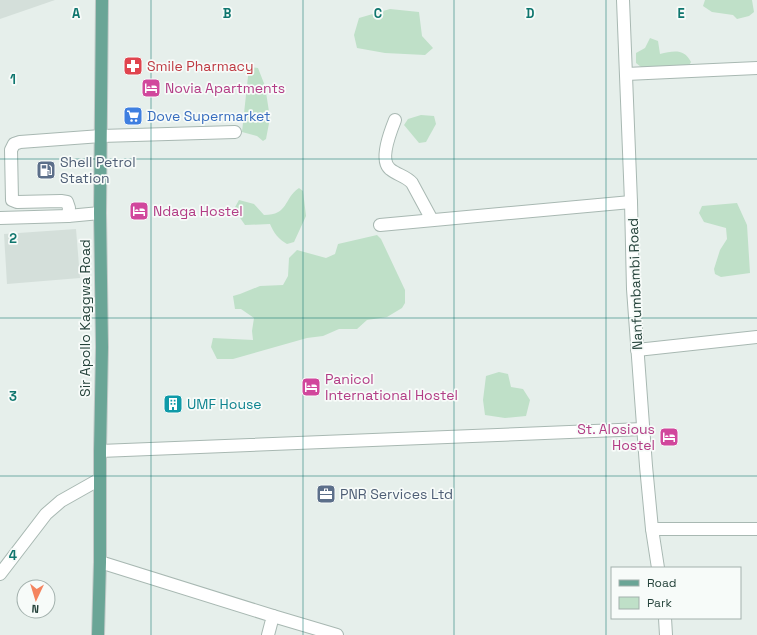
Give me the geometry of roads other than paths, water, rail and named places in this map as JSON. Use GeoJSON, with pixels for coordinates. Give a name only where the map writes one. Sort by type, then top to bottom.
{"type":"FeatureCollection","features":[{"type":"Feature","properties":{"kind":"main road","name":"Sir Apollo Kaggwa Road"},"geometry":{"type":"LineString","coordinates":[[98,635],[102,348],[100,213],[102,0]]}},
{"type":"Feature","properties":{"kind":"street","name":"Nanfumbambi Road"},"geometry":{"type":"LineString","coordinates":[[623,0],[632,202],[633,289],[643,429],[652,529],[658,567]]}},
{"type":"Feature","properties":{"kind":"street"},"geometry":{"type":"LineString","coordinates":[[626,74],[757,68]]}},
{"type":"Feature","properties":{"kind":"street"},"geometry":{"type":"LineString","coordinates":[[395,120],[386,146],[387,166],[412,183],[432,220]]}},
{"type":"Feature","properties":{"kind":"street"},"geometry":{"type":"LineString","coordinates":[[68,216],[69,208],[67,202],[17,202],[12,200],[12,147],[14,144],[20,142],[101,136],[235,132]]}},
{"type":"Feature","properties":{"kind":"street"},"geometry":{"type":"LineString","coordinates":[[380,225],[632,202]]}},
{"type":"Feature","properties":{"kind":"street"},"geometry":{"type":"LineString","coordinates":[[0,218],[68,216],[100,213]]}},
{"type":"Feature","properties":{"kind":"street"},"geometry":{"type":"LineString","coordinates":[[637,350],[757,337]]}},
{"type":"Feature","properties":{"kind":"street"},"geometry":{"type":"LineString","coordinates":[[100,450],[643,429]]}},
{"type":"Feature","properties":{"kind":"street"},"geometry":{"type":"LineString","coordinates":[[0,574],[46,514],[61,501],[100,479]]}},
{"type":"Feature","properties":{"kind":"street"},"geometry":{"type":"LineString","coordinates":[[652,529],[757,529]]}},
{"type":"Feature","properties":{"kind":"street"},"geometry":{"type":"LineString","coordinates":[[100,562],[337,635]]}},
{"type":"Feature","properties":{"kind":"street"},"geometry":{"type":"LineString","coordinates":[[268,635],[273,616]]}},
{"type":"Feature","properties":{"kind":"street"},"geometry":{"type":"LineString","coordinates":[[665,619],[666,635]]}},
{"type":"Feature","properties":{"kind":"place","name":"Smile Pharmacy"},"geometry":{"type":"Point","coordinates":[133,66]}},
{"type":"Feature","properties":{"kind":"place","name":"Novia Apartments"},"geometry":{"type":"Point","coordinates":[151,88]}},
{"type":"Feature","properties":{"kind":"place","name":"Dove Supermarket"},"geometry":{"type":"Point","coordinates":[133,116]}},
{"type":"Feature","properties":{"kind":"place","name":"Shell Petrol Station"},"geometry":{"type":"Point","coordinates":[46,170]}},
{"type":"Feature","properties":{"kind":"place","name":"Ndaga Hostel"},"geometry":{"type":"Point","coordinates":[139,211]}},
{"type":"Feature","properties":{"kind":"place","name":"Panicol International Hostel"},"geometry":{"type":"Point","coordinates":[311,387]}},
{"type":"Feature","properties":{"kind":"place","name":"UMF House"},"geometry":{"type":"Point","coordinates":[173,404]}},
{"type":"Feature","properties":{"kind":"place","name":"St. Alosious Hostel"},"geometry":{"type":"Point","coordinates":[669,437]}},
{"type":"Feature","properties":{"kind":"place","name":"PNR Services Ltd"},"geometry":{"type":"Point","coordinates":[326,494]}}]}
